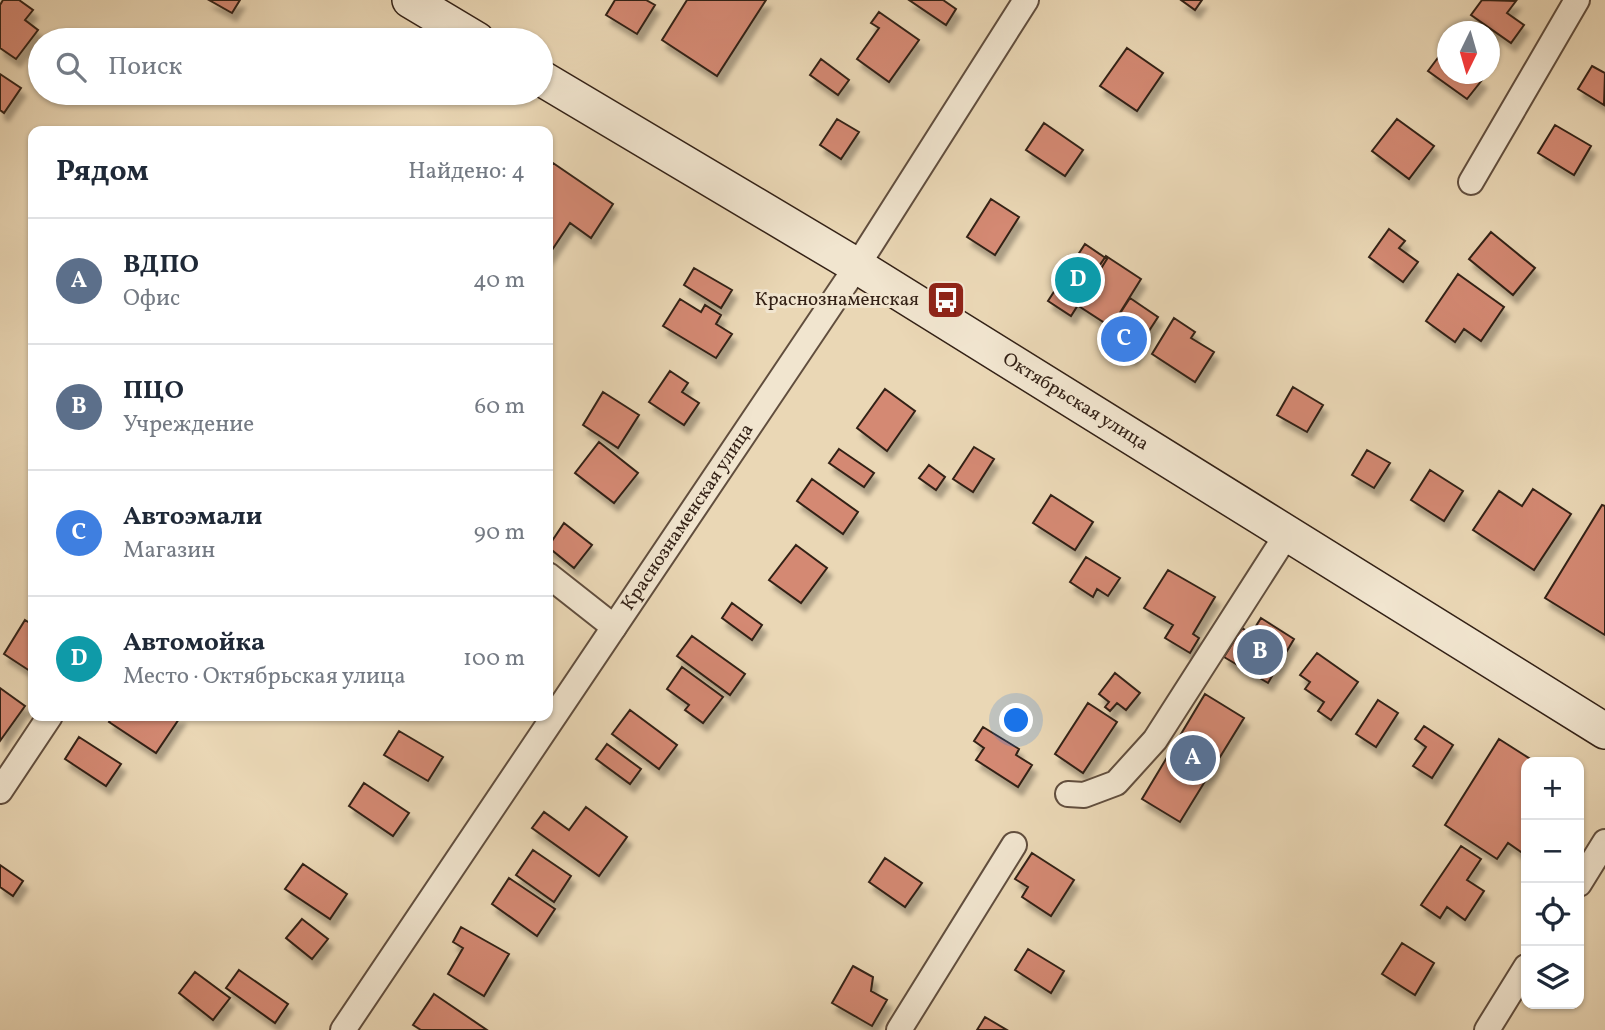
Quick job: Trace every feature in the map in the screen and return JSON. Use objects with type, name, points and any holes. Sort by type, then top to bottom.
[{"type":"main road","points":[[410,0],[458,28]]},
{"type":"main road","name":"Октябрьская улица","points":[[553,85],[857,266],[1605,731]]},
{"type":"street","name":"Краснознаменская улица","points":[[553,717],[857,266],[1026,0]]},
{"type":"street","points":[[1471,182],[1577,0]]},
{"type":"street","points":[[1068,794],[1084,795],[1116,783],[1155,740],[1287,534]]},
{"type":"street","points":[[553,579],[614,626]]},
{"type":"street","points":[[0,791],[47,721]]},
{"type":"street","name":"Краснознаменская улица","points":[[343,1030],[550,721]]},
{"type":"street","points":[[1580,883],[1605,842]]},
{"type":"street","points":[[899,1030],[1014,845]]},
{"type":"street","points":[[1487,1030],[1521,975]]},
{"type":"building","points":[[3,0],[19,0],[33,10],[25,20],[35,28],[28,28],[28,43],[16,59],[0,48],[0,5]]},
{"type":"building","points":[[209,0],[240,0],[232,13]]},
{"type":"building","points":[[615,0],[646,0],[655,5],[637,34],[606,15]]},
{"type":"building","points":[[687,0],[766,0],[717,76],[662,40]]},
{"type":"building","points":[[909,0],[943,0],[956,9],[946,25]]},
{"type":"building","points":[[1181,0],[1202,0],[1195,10]]},
{"type":"building","points":[[1482,0],[1516,1],[1507,13],[1524,25],[1511,43],[1500,35],[1500,21],[1480,21],[1471,15]]},
{"type":"building","points":[[879,12],[919,40],[889,82],[857,59],[879,28],[871,23]]},
{"type":"building","points":[[1127,48],[1163,73],[1137,111],[1100,86]]},
{"type":"building","points":[[821,59],[849,80],[838,95],[810,75]]},
{"type":"building","points":[[1437,59],[1437,77],[1428,71]]},
{"type":"building","points":[[1592,66],[1605,73],[1604,105],[1578,89]]},
{"type":"building","points":[[0,74],[21,88],[4,113],[0,110]]},
{"type":"building","points":[[1446,84],[1479,84],[1467,99]]},
{"type":"building","points":[[837,119],[859,132],[841,159],[820,145]]},
{"type":"building","points":[[1397,119],[1434,146],[1409,179],[1372,151]]},
{"type":"building","points":[[1044,123],[1083,150],[1065,176],[1026,150]]},
{"type":"building","points":[[1555,125],[1591,146],[1574,175],[1538,153]]},
{"type":"building","points":[[553,163],[613,204],[591,238],[570,223],[553,248]]},
{"type":"building","points":[[991,199],[1019,217],[995,255],[967,237]]},
{"type":"building","points":[[1389,229],[1405,241],[1399,248],[1418,262],[1403,282],[1369,257]]},
{"type":"building","points":[[1491,232],[1535,268],[1513,295],[1469,259]]},
{"type":"building","points":[[1085,244],[1107,259],[1071,316],[1048,301]]},
{"type":"building","points":[[1106,256],[1141,279],[1111,327],[1074,303]]},
{"type":"building","points":[[694,268],[732,290],[721,308],[684,285]]},
{"type":"building","points":[[1458,274],[1504,307],[1481,341],[1464,329],[1455,342],[1426,321]]},
{"type":"building","points":[[1130,298],[1158,317],[1132,357],[1104,338]]},
{"type":"building","points":[[680,299],[701,312],[705,305],[721,315],[716,324],[732,334],[716,358],[663,326]]},
{"type":"building","points":[[1174,318],[1195,332],[1191,338],[1214,352],[1195,382],[1152,354]]},
{"type":"building","points":[[670,371],[688,383],[682,392],[699,403],[684,425],[649,402]]},
{"type":"building","points":[[1293,387],[1323,405],[1307,432],[1277,415]]},
{"type":"building","points":[[885,389],[915,411],[887,451],[857,428]]},
{"type":"building","points":[[603,392],[639,415],[618,448],[583,425]]},
{"type":"building","points":[[599,442],[638,473],[614,503],[575,473]]},
{"type":"building","points":[[974,447],[994,459],[973,492],[953,479]]},
{"type":"building","points":[[839,449],[874,473],[864,487],[829,463]]},
{"type":"building","points":[[1367,450],[1390,463],[1374,488],[1352,475]]},
{"type":"building","points":[[929,465],[945,477],[936,490],[919,478]]},
{"type":"building","points":[[1430,470],[1463,491],[1444,521],[1411,500]]},
{"type":"building","points":[[812,479],[858,512],[843,534],[797,501]]},
{"type":"building","points":[[1533,489],[1571,514],[1534,570],[1473,530],[1499,491],[1522,506]]},
{"type":"building","points":[[1051,495],[1093,522],[1075,550],[1033,523]]},
{"type":"building","points":[[1602,505],[1605,506],[1605,635],[1545,598]]},
{"type":"building","points":[[564,523],[592,545],[574,568],[553,551],[553,540]]},
{"type":"building","points":[[796,545],[827,568],[801,603],[769,580]]},
{"type":"building","points":[[1086,557],[1120,578],[1108,596],[1097,589],[1093,597],[1070,582]]},
{"type":"building","points":[[1168,570],[1215,597],[1193,634],[1199,638],[1190,653],[1165,638],[1173,625],[1144,608]]},
{"type":"building","points":[[732,603],[762,625],[752,640],[722,618]]},
{"type":"building","points":[[1261,618],[1294,639],[1268,683],[1224,657],[1242,628],[1251,634]]},
{"type":"building","points":[[25,620],[28,622],[28,670],[4,654]]},
{"type":"building","points":[[692,636],[745,674],[730,695],[677,656]]},
{"type":"building","points":[[1317,653],[1358,682],[1331,720],[1318,711],[1324,702],[1305,689],[1310,682],[1300,675]]},
{"type":"building","points":[[682,667],[723,697],[703,723],[685,710],[689,705],[667,689]]},
{"type":"building","points":[[1115,673],[1140,693],[1126,710],[1117,703],[1110,711],[1105,707],[1109,702],[1099,694]]},
{"type":"building","points":[[0,688],[25,706],[0,741]]},
{"type":"building","points":[[1205,694],[1244,718],[1180,822],[1142,799]]},
{"type":"building","points":[[1378,700],[1398,713],[1376,747],[1356,734]]},
{"type":"building","points":[[1088,703],[1117,722],[1083,773],[1055,754]]},
{"type":"building","points":[[630,710],[677,745],[659,769],[612,734]]},
{"type":"building","points":[[110,721],[178,721],[156,753]]},
{"type":"building","points":[[1424,726],[1453,745],[1432,778],[1413,766],[1426,747],[1415,739]]},
{"type":"building","points":[[983,727],[1019,749],[1016,755],[1032,765],[1018,787],[976,760],[984,748],[974,741]]},
{"type":"building","points":[[399,731],[443,757],[428,781],[384,755]]},
{"type":"building","points":[[79,737],[121,764],[106,786],[65,759]]},
{"type":"building","points":[[1499,739],[1527,757],[1521,757],[1521,852],[1508,843],[1497,859],[1445,825]]},
{"type":"building","points":[[607,744],[641,769],[630,784],[596,759]]},
{"type":"building","points":[[364,783],[409,813],[393,836],[349,806]]},
{"type":"building","points":[[586,807],[627,837],[599,876],[532,828],[544,812],[569,830]]},
{"type":"building","points":[[1461,846],[1481,859],[1467,880],[1484,891],[1465,920],[1447,907],[1440,918],[1421,905]]},
{"type":"building","points":[[533,850],[571,876],[554,902],[516,875]]},
{"type":"building","points":[[1032,853],[1074,880],[1051,916],[1022,897],[1028,887],[1015,879]]},
{"type":"building","points":[[885,858],[922,883],[905,907],[869,882]]},
{"type":"building","points":[[303,864],[347,894],[330,919],[285,889]]},
{"type":"building","points":[[0,865],[23,881],[13,896],[0,887]]},
{"type":"building","points":[[509,878],[555,909],[537,936],[492,904]]},
{"type":"building","points":[[302,919],[328,939],[312,959],[286,938]]},
{"type":"building","points":[[461,927],[509,954],[484,996],[448,974],[463,948],[453,942]]},
{"type":"building","points":[[1402,943],[1434,963],[1415,995],[1382,974]]},
{"type":"building","points":[[1028,949],[1064,971],[1051,993],[1015,970]]},
{"type":"building","points":[[853,966],[873,977],[871,991],[887,1000],[872,1026],[832,1003]]},
{"type":"building","points":[[239,970],[288,1004],[275,1023],[226,988]]},
{"type":"building","points":[[195,972],[230,998],[213,1020],[179,993]]},
{"type":"building","points":[[434,994],[487,1030],[421,1030],[413,1025]]},
{"type":"building","points":[[985,1017],[1007,1030],[977,1030]]},
{"type":"place","name":"Автомойка","points":[[1078,280]]},
{"type":"place","name":"Краснознаменская","points":[[946,300]]},
{"type":"place","name":"Автоэмали","points":[[1124,339]]},
{"type":"place","name":"ПЦО","points":[[1260,652]]},
{"type":"place","name":"ВДПО","points":[[1193,758]]}]
